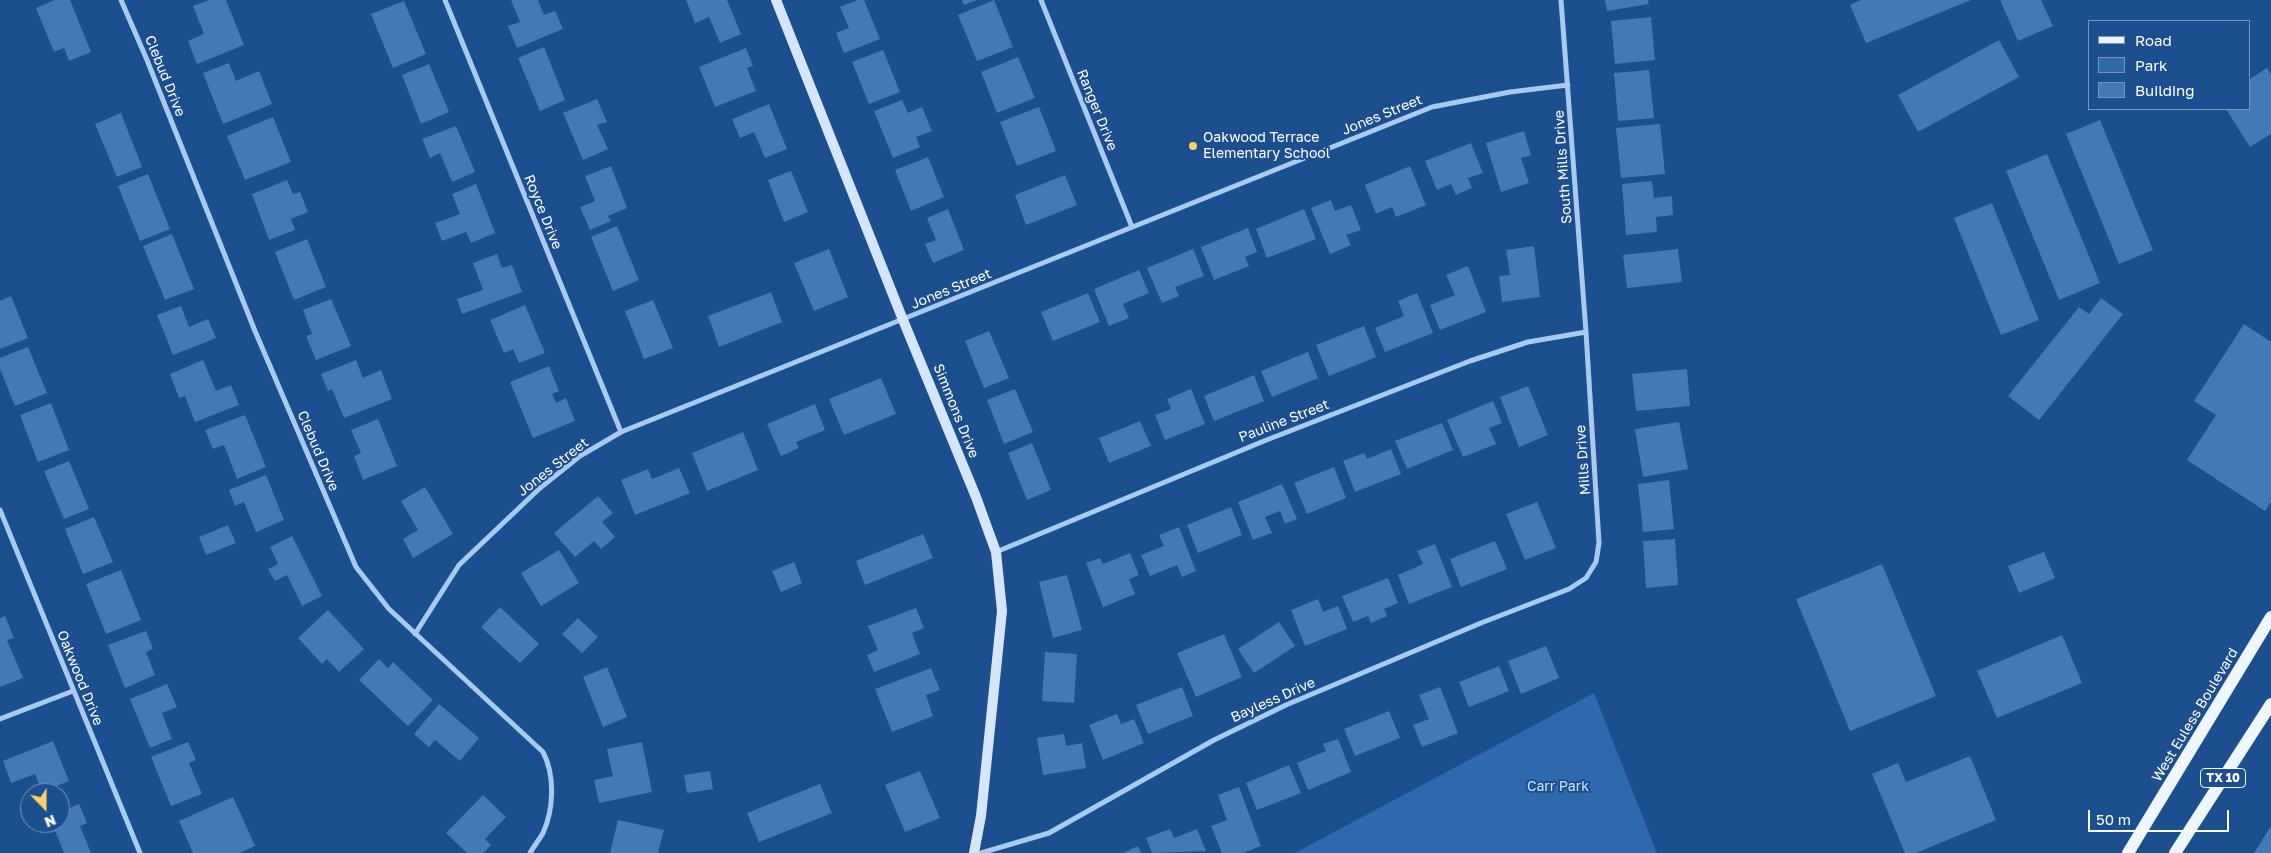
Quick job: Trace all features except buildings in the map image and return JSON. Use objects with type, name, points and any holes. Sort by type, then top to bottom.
[{"type":"main road","name":"West Euless Boulevard","points":[[2128,853],[2271,617]]},
{"type":"main road","name":"TX 10","points":[[2175,853],[2271,704]]},
{"type":"street","name":"Clebud Drive","points":[[121,0],[147,60],[255,331],[356,567],[389,609],[543,752],[550,765],[552,784],[549,813],[543,832],[530,853]]},
{"type":"street","name":"Royce Drive","points":[[444,0],[621,432]]},
{"type":"street","name":"Simmons Drive","points":[[776,0],[903,320],[976,497],[996,552],[1002,611],[981,816],[974,853]]},
{"type":"street","name":"Ranger Drive","points":[[1041,0],[1132,228]]},
{"type":"street","name":"South Mills Drive","points":[[1562,0],[1586,332]]},
{"type":"street","name":"Jones Street","points":[[415,634],[459,565],[540,488],[580,456],[621,432],[1432,107],[1510,92],[1568,85]]},
{"type":"street","name":"Pauline Street","points":[[996,552],[1264,441],[1470,361],[1528,342],[1586,332]]},
{"type":"street","name":"Mills Drive","points":[[1582,582],[1596,562],[1600,543],[1586,332]]},
{"type":"street","name":"Oakwood Drive","points":[[0,510],[140,853]]},
{"type":"street","name":"Bayless Drive","points":[[981,853],[1049,833],[1214,740],[1286,705],[1582,582]]},
{"type":"street","points":[[0,719],[73,691]]},
{"type":"green space","name":"Carr Park","points":[[1594,693],[1657,853],[1295,853]]},
{"type":"place","name":"Oakwood Terrace Elementary School","points":[[1193,146]]}]
